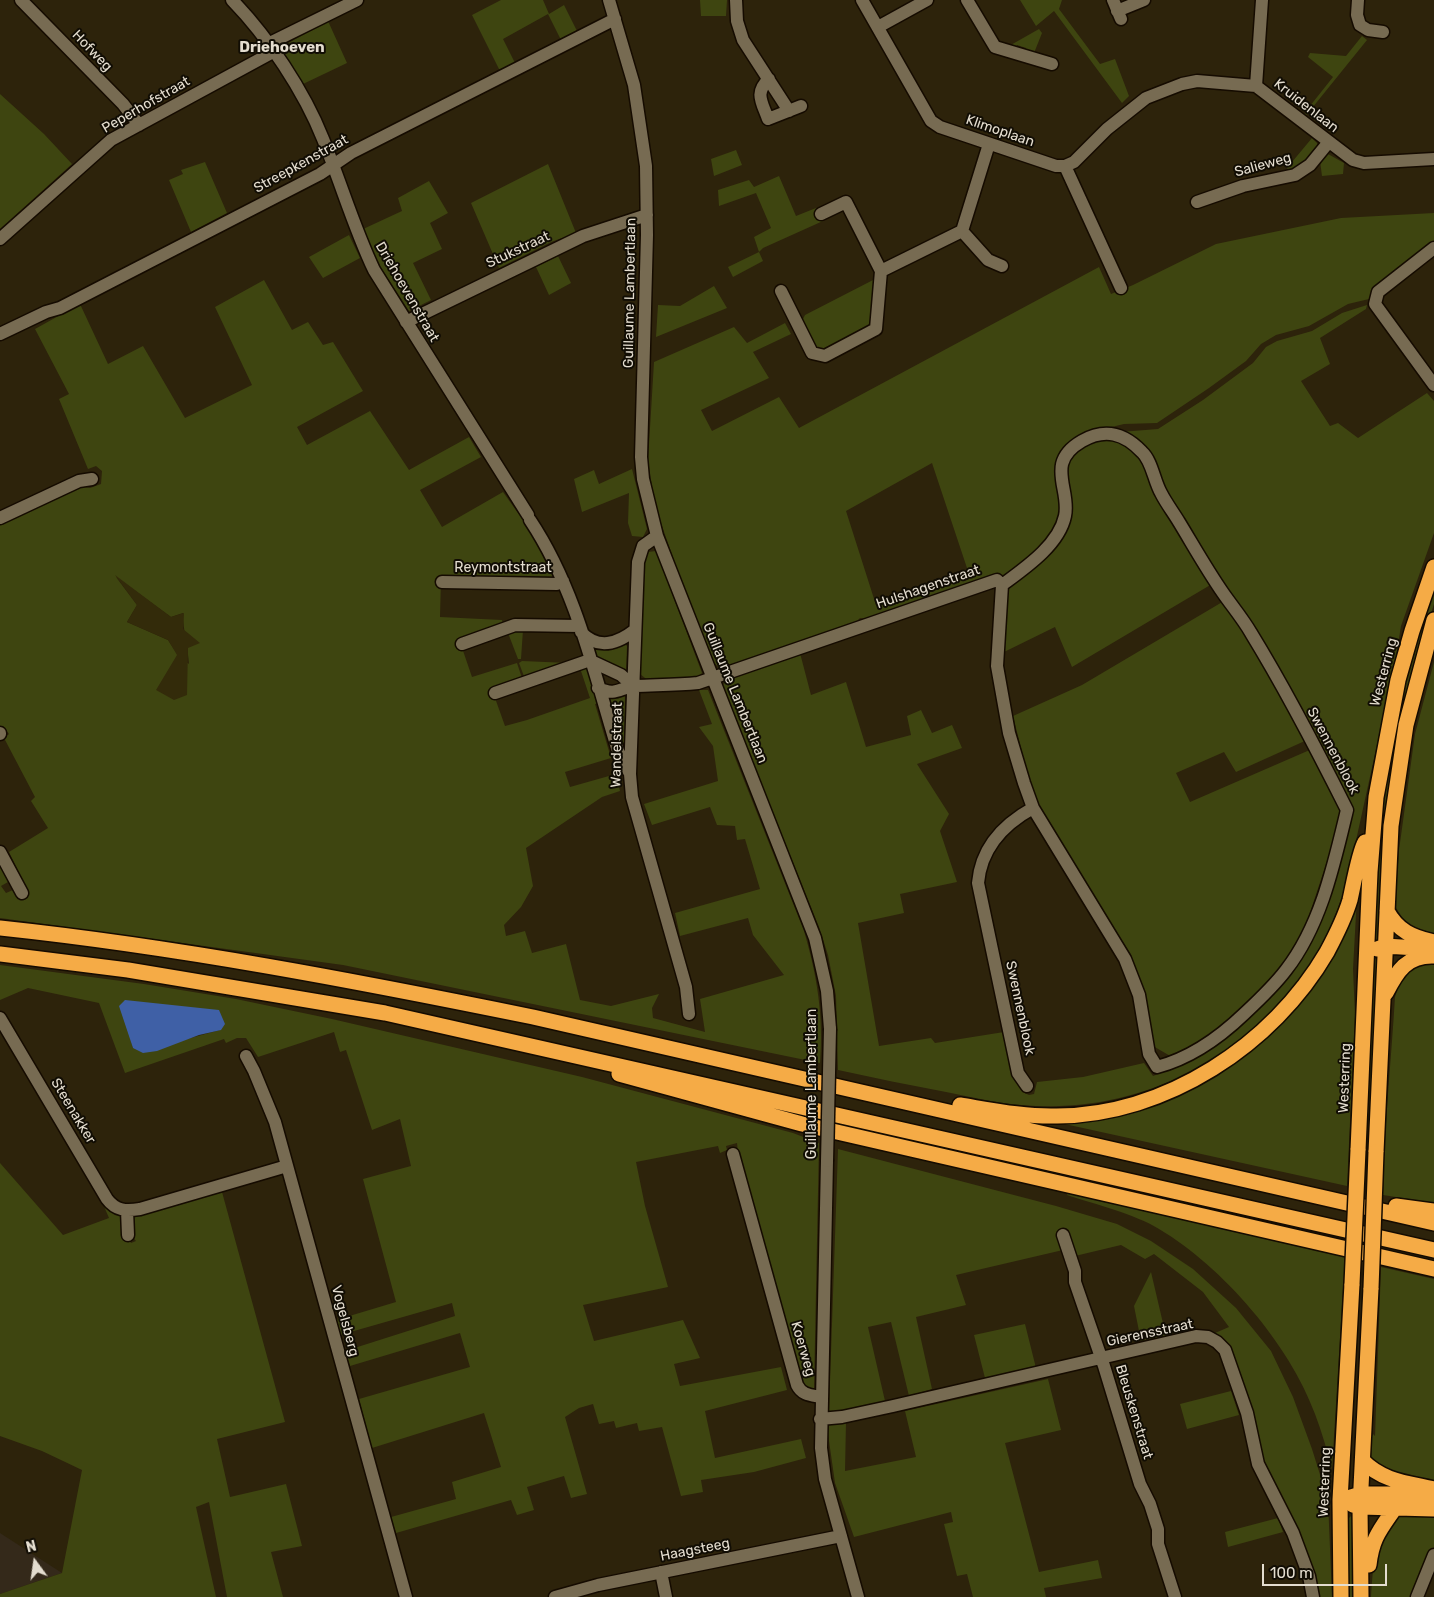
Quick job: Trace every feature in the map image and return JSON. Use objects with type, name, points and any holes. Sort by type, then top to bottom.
[{"type":"highway","name":"Westerring","points":[[1341,1597],[1340,1500],[1352,1284],[1366,958],[1377,788],[1391,710],[1412,631],[1434,567]]},
{"type":"highway","points":[[1361,1596],[1361,1501],[1391,826],[1406,725],[1434,620]]},
{"type":"highway","points":[[925,1107],[958,1105],[999,1112],[1056,1116],[1086,1114],[1151,1097],[1216,1067],[1242,1049],[1270,1025],[1298,995],[1314,972],[1328,951],[1349,903],[1363,845],[1373,834]]},
{"type":"highway","points":[[1387,911],[1398,927],[1405,933],[1434,942]]},
{"type":"highway","points":[[0,928],[130,944],[283,968],[387,987],[542,1019],[1434,1224]]},
{"type":"highway","points":[[1366,958],[1385,946],[1434,949]]},
{"type":"highway","points":[[0,954],[128,970],[394,1014],[1434,1250]]},
{"type":"highway","points":[[1383,999],[1398,971],[1409,960],[1417,957],[1434,956]]},
{"type":"highway","points":[[577,1055],[595,1068],[802,1124],[1434,1270]]},
{"type":"highway","points":[[1356,1206],[1400,1206],[1434,1211]]},
{"type":"highway","points":[[1363,1461],[1372,1470],[1385,1477],[1434,1489]]},
{"type":"highway","points":[[1340,1500],[1361,1501],[1434,1494]]},
{"type":"highway","points":[[1361,1501],[1395,1508],[1434,1509]]},
{"type":"highway","points":[[1361,1596],[1370,1564],[1371,1548],[1380,1528],[1395,1508]]},
{"type":"street","name":"Hofweg","points":[[21,0],[123,104],[139,125]]},
{"type":"street","name":"Driehoevenstraat","points":[[232,0],[270,48],[302,94],[333,164],[359,239],[374,270],[545,542],[563,581],[618,751],[630,774]]},
{"type":"street","name":"Peperhofstraat","points":[[0,239],[111,140],[357,0]]},
{"type":"street","name":"Guillaume Lambertlaan","points":[[609,0],[634,86],[642,130],[647,215],[641,457],[644,488],[657,536],[815,938],[827,991],[830,1029],[821,1397]]},
{"type":"street","points":[[736,0],[739,31],[789,111]]},
{"type":"street","name":"Klimoplaan","points":[[862,0],[931,121],[940,127],[989,144],[1056,166],[1065,166]]},
{"type":"street","points":[[878,27],[927,0]]},
{"type":"street","points":[[967,0],[995,47],[1037,55],[1052,64]]},
{"type":"street","points":[[1117,10],[1144,0]]},
{"type":"street","points":[[1256,86],[1262,0]]},
{"type":"street","points":[[1358,0],[1356,15],[1360,25],[1368,30],[1382,32]]},
{"type":"street","name":"Streepkenstraat","points":[[0,334],[70,302],[320,174],[351,153],[615,19]]},
{"type":"street","points":[[770,79],[761,86],[759,92],[768,119],[801,106]]},
{"type":"street","name":"Kruidenlaan","points":[[1065,166],[1074,162],[1106,129],[1146,98],[1182,84],[1197,81],[1256,86],[1328,143],[1353,160],[1364,163],[1434,159]]},
{"type":"street","name":"Salieweg","points":[[1196,202],[1243,186],[1295,174],[1310,165],[1328,143]]},
{"type":"street","points":[[881,271],[962,231],[989,144]]},
{"type":"street","points":[[1065,166],[1121,288]]},
{"type":"street","points":[[781,291],[812,352],[825,356],[876,329],[881,271],[846,202],[821,214]]},
{"type":"street","name":"Stukstraat","points":[[406,322],[583,236],[647,215]]},
{"type":"street","points":[[962,231],[988,260],[1002,266]]},
{"type":"street","points":[[1434,248],[1378,292],[1374,300],[1434,385]]},
{"type":"street","name":"Swennenblook","points":[[1002,585],[1023,570],[1057,536],[1065,516],[1065,500],[1060,474],[1067,457],[1079,443],[1093,435],[1108,432],[1124,438],[1144,453],[1160,492],[1222,592],[1250,631],[1281,684],[1346,810],[1335,862],[1322,898],[1308,933],[1287,969],[1230,1028],[1178,1062],[1157,1068],[1149,1054],[1139,995],[1125,959],[1033,808],[1009,824],[995,839],[979,868],[978,883],[1018,1073],[1027,1086]]},
{"type":"street","points":[[0,518],[79,481],[92,479]]},
{"type":"street","name":"Wandelstraat","points":[[657,536],[643,546],[640,552],[630,774],[632,797],[686,987],[689,1014]]},
{"type":"street","name":"Hulshagenstraat","points":[[712,679],[981,584],[997,580],[1002,585]]},
{"type":"street","name":"Reymontstraat","points":[[442,582],[557,584],[563,581]]},
{"type":"street","points":[[1002,585],[996,666],[1009,733],[1033,808]]},
{"type":"street","points":[[462,644],[515,625],[580,629],[592,642],[605,644],[620,641],[635,630]]},
{"type":"street","points":[[495,693],[590,661],[621,675],[633,686]]},
{"type":"street","points":[[598,688],[616,693],[633,686],[658,687],[698,683],[712,679]]},
{"type":"street","points":[[0,852],[15,889]]},
{"type":"street","name":"Steenakker","points":[[0,1018],[107,1199],[117,1208],[127,1210]]},
{"type":"street","name":"Vogelsberg","points":[[246,1056],[272,1114],[406,1597]]},
{"type":"street","name":"Koerweg","points":[[733,1154],[797,1385],[800,1391],[806,1394],[821,1397]]},
{"type":"street","points":[[128,1234],[127,1210],[287,1166]]},
{"type":"street","name":"Bleuskenstraat","points":[[1062,1234],[1073,1266],[1075,1282],[1102,1359],[1140,1484],[1158,1530],[1158,1544],[1175,1597]]},
{"type":"street","name":"Gierensstraat","points":[[820,1419],[842,1417],[893,1406],[1196,1336],[1208,1337],[1225,1350],[1242,1397],[1258,1464],[1293,1533],[1309,1576],[1312,1597]]},
{"type":"street","points":[[821,1397],[820,1419],[825,1479],[858,1597]]},
{"type":"street","name":"Haagsteeg","points":[[555,1597],[598,1585],[841,1536]]},
{"type":"street","points":[[1418,1597],[1434,1555]]},
{"type":"street","points":[[661,1572],[666,1597]]},
{"type":"shaded area","points":[[0,1533],[62,1573],[0,1594]]},
{"type":"green space","points":[[501,0],[543,0],[549,14],[564,5],[577,31],[561,40],[548,14],[503,39],[515,63],[500,71],[472,15]]},
{"type":"green space","points":[[700,0],[727,0],[726,16],[701,16]]},
{"type":"green space","points":[[1020,0],[1062,0],[1059,9],[1100,64],[1115,59],[1129,96],[1122,103],[1054,11],[1036,26]]},
{"type":"green space","points":[[328,21],[347,63],[303,84],[282,51],[283,46]]},
{"type":"green space","points":[[1039,29],[1042,33],[1034,53],[1024,53],[1026,48],[1017,45],[1015,51],[1009,46]]},
{"type":"green space","points":[[1362,36],[1367,40],[1304,118],[1306,111],[1333,77],[1308,57],[1310,53],[1346,56]]},
{"type":"green space","points":[[0,94],[44,134],[72,164],[0,229]]},
{"type":"green space","points":[[1312,138],[1318,147],[1309,161],[1290,171],[1287,168]]},
{"type":"green space","points":[[736,150],[742,165],[714,176],[711,159]]},
{"type":"green space","points":[[1328,154],[1344,163],[1343,174],[1322,176],[1320,161]]},
{"type":"green space","points":[[205,162],[227,213],[191,232],[169,180],[183,174],[181,170]]},
{"type":"green space","points":[[548,164],[576,233],[551,242],[499,268],[471,203]]},
{"type":"green space","points":[[779,176],[796,216],[816,208],[823,221],[763,248],[759,252],[754,237],[771,228],[756,193],[719,206],[718,190],[749,180],[754,187]]},
{"type":"green space","points":[[429,181],[448,213],[430,223],[442,249],[413,263],[431,300],[409,311],[380,266],[361,230],[402,211],[398,198]]},
{"type":"green space","points":[[1434,213],[1434,244],[1376,287],[1369,299],[1348,304],[1309,326],[1276,335],[1261,344],[1246,361],[1157,423],[1124,424],[1099,430],[1059,462],[1062,514],[1054,533],[1004,579],[992,575],[868,619],[860,618],[855,623],[721,669],[714,663],[677,569],[655,506],[648,461],[654,362],[734,327],[747,343],[785,323],[791,334],[753,352],[769,378],[701,410],[712,431],[779,397],[799,428],[1099,267],[1111,294],[1216,244],[1341,218]],"holes":[[[932,463],[969,574],[876,605],[846,511]]]},
{"type":"green space","points":[[349,235],[360,258],[323,278],[309,257]]},
{"type":"green space","points":[[759,252],[763,261],[733,277],[728,267]]},
{"type":"green space","points":[[558,256],[571,283],[549,295],[536,267]]},
{"type":"green space","points":[[875,279],[870,323],[837,345],[823,350],[815,347],[810,342],[801,323],[805,315]]},
{"type":"green space","points":[[264,280],[292,330],[308,322],[323,345],[333,342],[363,391],[297,427],[307,445],[370,411],[409,470],[469,437],[481,457],[420,490],[442,527],[503,492],[538,541],[555,576],[554,579],[441,578],[440,617],[502,620],[503,624],[459,639],[472,677],[517,663],[522,678],[495,698],[505,726],[590,698],[580,668],[584,667],[590,671],[600,703],[595,704],[611,758],[565,772],[570,787],[616,774],[620,791],[602,797],[526,848],[533,886],[521,907],[504,925],[506,936],[525,931],[532,953],[566,944],[580,1000],[611,1006],[659,994],[652,1008],[653,1018],[705,1032],[700,999],[784,975],[753,935],[748,918],[680,936],[675,913],[760,889],[745,839],[737,840],[735,826],[717,825],[710,807],[652,825],[644,804],[718,781],[713,746],[699,727],[712,724],[699,690],[708,690],[804,931],[813,964],[818,996],[821,1029],[820,1063],[343,965],[0,918],[0,862],[7,875],[8,882],[1,886],[6,893],[13,890],[23,897],[29,894],[9,852],[48,828],[31,801],[35,797],[4,738],[9,734],[3,726],[0,728],[0,523],[81,486],[90,488],[101,484],[102,471],[96,466],[88,469],[59,399],[69,394],[35,329],[80,304],[108,364],[143,346],[185,418],[252,385],[215,307]],"holes":[[[116,577],[171,617],[183,613],[189,664],[178,655],[168,640],[127,622],[137,605]]]},
{"type":"green space","points":[[714,286],[727,308],[656,337],[658,305],[680,306]]},
{"type":"green space","points":[[1367,305],[1366,309],[1320,338],[1330,364],[1301,381],[1330,426],[1338,423],[1358,438],[1427,393],[1434,401],[1434,533],[1401,626],[1395,663],[1346,886],[1329,931],[1316,956],[1292,990],[1264,1021],[1231,1047],[1196,1069],[1159,1086],[1119,1098],[1078,1105],[1036,1106],[1013,1104],[979,1099],[838,1070],[836,996],[828,955],[819,927],[722,686],[728,678],[800,653],[811,695],[846,682],[866,747],[911,735],[907,716],[921,710],[932,733],[952,725],[962,748],[917,764],[949,814],[940,831],[957,882],[900,894],[904,913],[858,923],[879,1046],[931,1038],[935,1043],[1004,1032],[1022,1092],[1029,1095],[1034,1094],[1037,1082],[1083,1077],[1144,1063],[1153,1076],[1177,1066],[1223,1038],[1266,1000],[1284,979],[1319,920],[1340,858],[1351,811],[1341,809],[1330,852],[1304,931],[1288,958],[1266,986],[1226,1023],[1189,1051],[1172,1057],[1153,1046],[1140,980],[1130,953],[1083,882],[1033,796],[1013,716],[1082,685],[1224,601],[1212,584],[1072,667],[1055,627],[1002,653],[1009,583],[1060,538],[1070,512],[1064,469],[1080,447],[1095,438],[1120,432],[1158,429],[1203,400],[1253,363],[1266,347],[1277,341],[1312,331],[1342,313]],"holes":[[[1307,740],[1312,749],[1190,802],[1176,773],[1224,752],[1236,772]]]},
{"type":"green space","points":[[632,469],[647,529],[643,537],[632,536],[628,523],[629,493],[582,512],[574,479],[594,470],[599,484]]},
{"type":"green space","points":[[656,551],[702,673],[697,678],[650,682],[640,674],[643,558],[648,552]]},
{"type":"green space","points":[[1434,582],[1434,604],[1417,658],[1380,941],[1372,940],[1378,822],[1402,690]]},
{"type":"green space","points":[[523,630],[521,659],[518,659],[508,633]]},
{"type":"green space","points":[[624,643],[627,646],[626,671],[596,658],[593,650],[595,647]]},
{"type":"green space","points":[[522,661],[569,663],[525,679],[519,663]]},
{"type":"green space","points":[[1434,662],[1434,936],[1410,931],[1395,906],[1399,850],[1415,734]]},
{"type":"green space","points":[[625,693],[624,757],[604,694]]},
{"type":"green space","points":[[1357,896],[1353,969],[1355,1016],[1347,1186],[1051,1121],[1152,1103],[1171,1097],[1212,1077],[1253,1050],[1287,1019],[1300,1003],[1323,964]]},
{"type":"green space","points":[[1379,955],[1371,1146],[1364,1146],[1372,963]]},
{"type":"green space","points":[[1434,960],[1434,1203],[1383,1195],[1395,997],[1408,971],[1425,962]]},
{"type":"green space","points":[[0,965],[144,984],[236,999],[332,1019],[582,1077],[793,1133],[819,1143],[814,1389],[804,1389],[739,1162],[737,1143],[726,1146],[727,1150],[720,1153],[718,1146],[636,1162],[645,1206],[668,1287],[583,1305],[594,1341],[683,1320],[700,1358],[674,1364],[680,1386],[781,1367],[787,1390],[705,1411],[715,1458],[801,1439],[806,1458],[754,1472],[701,1480],[703,1492],[681,1496],[662,1427],[639,1431],[637,1423],[616,1428],[614,1421],[599,1424],[593,1404],[579,1408],[565,1417],[587,1494],[571,1498],[564,1476],[527,1487],[534,1510],[517,1515],[511,1500],[396,1533],[391,1517],[456,1499],[452,1482],[501,1467],[484,1413],[372,1448],[359,1399],[470,1367],[460,1333],[350,1366],[345,1351],[455,1316],[452,1303],[340,1335],[336,1320],[396,1302],[363,1179],[411,1166],[400,1119],[372,1130],[346,1050],[340,1052],[334,1032],[258,1057],[246,1038],[237,1038],[226,1043],[224,1039],[125,1073],[99,1003],[28,988],[0,1000]],"holes":[[[220,1030],[187,1039],[133,1048],[129,1033]]]},
{"type":"green space","points":[[838,1149],[1056,1206],[1117,1224],[1151,1241],[1193,1269],[1236,1308],[1271,1351],[1293,1397],[1328,1500],[1332,1597],[1317,1597],[1263,1463],[1229,1353],[1215,1333],[1229,1327],[1203,1292],[1154,1254],[1145,1259],[1121,1245],[1075,1256],[1063,1250],[956,1275],[966,1305],[916,1317],[932,1389],[909,1396],[891,1322],[868,1327],[885,1401],[842,1413],[829,1411]]},
{"type":"green space","points":[[0,1163],[63,1235],[109,1218],[103,1204],[121,1213],[124,1232],[131,1243],[136,1241],[132,1236],[132,1218],[151,1210],[222,1192],[285,1422],[217,1439],[230,1497],[286,1484],[302,1546],[271,1552],[283,1597],[227,1597],[209,1502],[196,1507],[216,1597],[0,1597],[0,1594],[62,1573],[82,1470],[42,1451],[0,1436]]},
{"type":"green space","points":[[1068,1193],[1345,1256],[1332,1469],[1315,1414],[1304,1388],[1289,1361],[1272,1335],[1230,1286],[1207,1264],[1159,1229],[1126,1214],[1067,1195]]},
{"type":"green space","points":[[1381,1267],[1434,1279],[1434,1481],[1418,1480],[1374,1465],[1370,1453],[1369,1445],[1373,1434],[1375,1436]]},
{"type":"green space","points":[[1151,1272],[1166,1336],[1141,1341],[1134,1306]]},
{"type":"green space","points":[[1025,1324],[1036,1368],[985,1378],[974,1335]]},
{"type":"green space","points":[[1048,1379],[1061,1430],[1005,1443],[1039,1572],[1098,1560],[1102,1578],[1044,1588],[1046,1597],[973,1597],[967,1574],[957,1576],[944,1524],[953,1522],[951,1512],[854,1537],[835,1483],[827,1427],[829,1425],[846,1422],[845,1471],[916,1457],[905,1411]]},
{"type":"green space","points":[[1231,1391],[1239,1415],[1187,1429],[1180,1404]]},
{"type":"green space","points":[[1353,1514],[1357,1597],[1346,1597],[1345,1522]]},
{"type":"green space","points":[[1403,1516],[1434,1516],[1434,1548],[1414,1597],[1371,1597],[1376,1552],[1379,1541],[1390,1523]]},
{"type":"green space","points":[[1278,1518],[1283,1532],[1228,1547],[1225,1532]]},
{"type":"sand","points":[[115,575],[171,617],[184,613],[183,629],[200,643],[188,648],[187,695],[174,700],[156,690],[177,655],[168,640],[127,622],[137,605]]},
{"type":"water","points":[[125,1000],[219,1010],[225,1024],[221,1030],[199,1035],[157,1051],[143,1053],[133,1048],[119,1006]]},
{"type":"district","name":"Driehoeven","points":[[282,48]]}]
